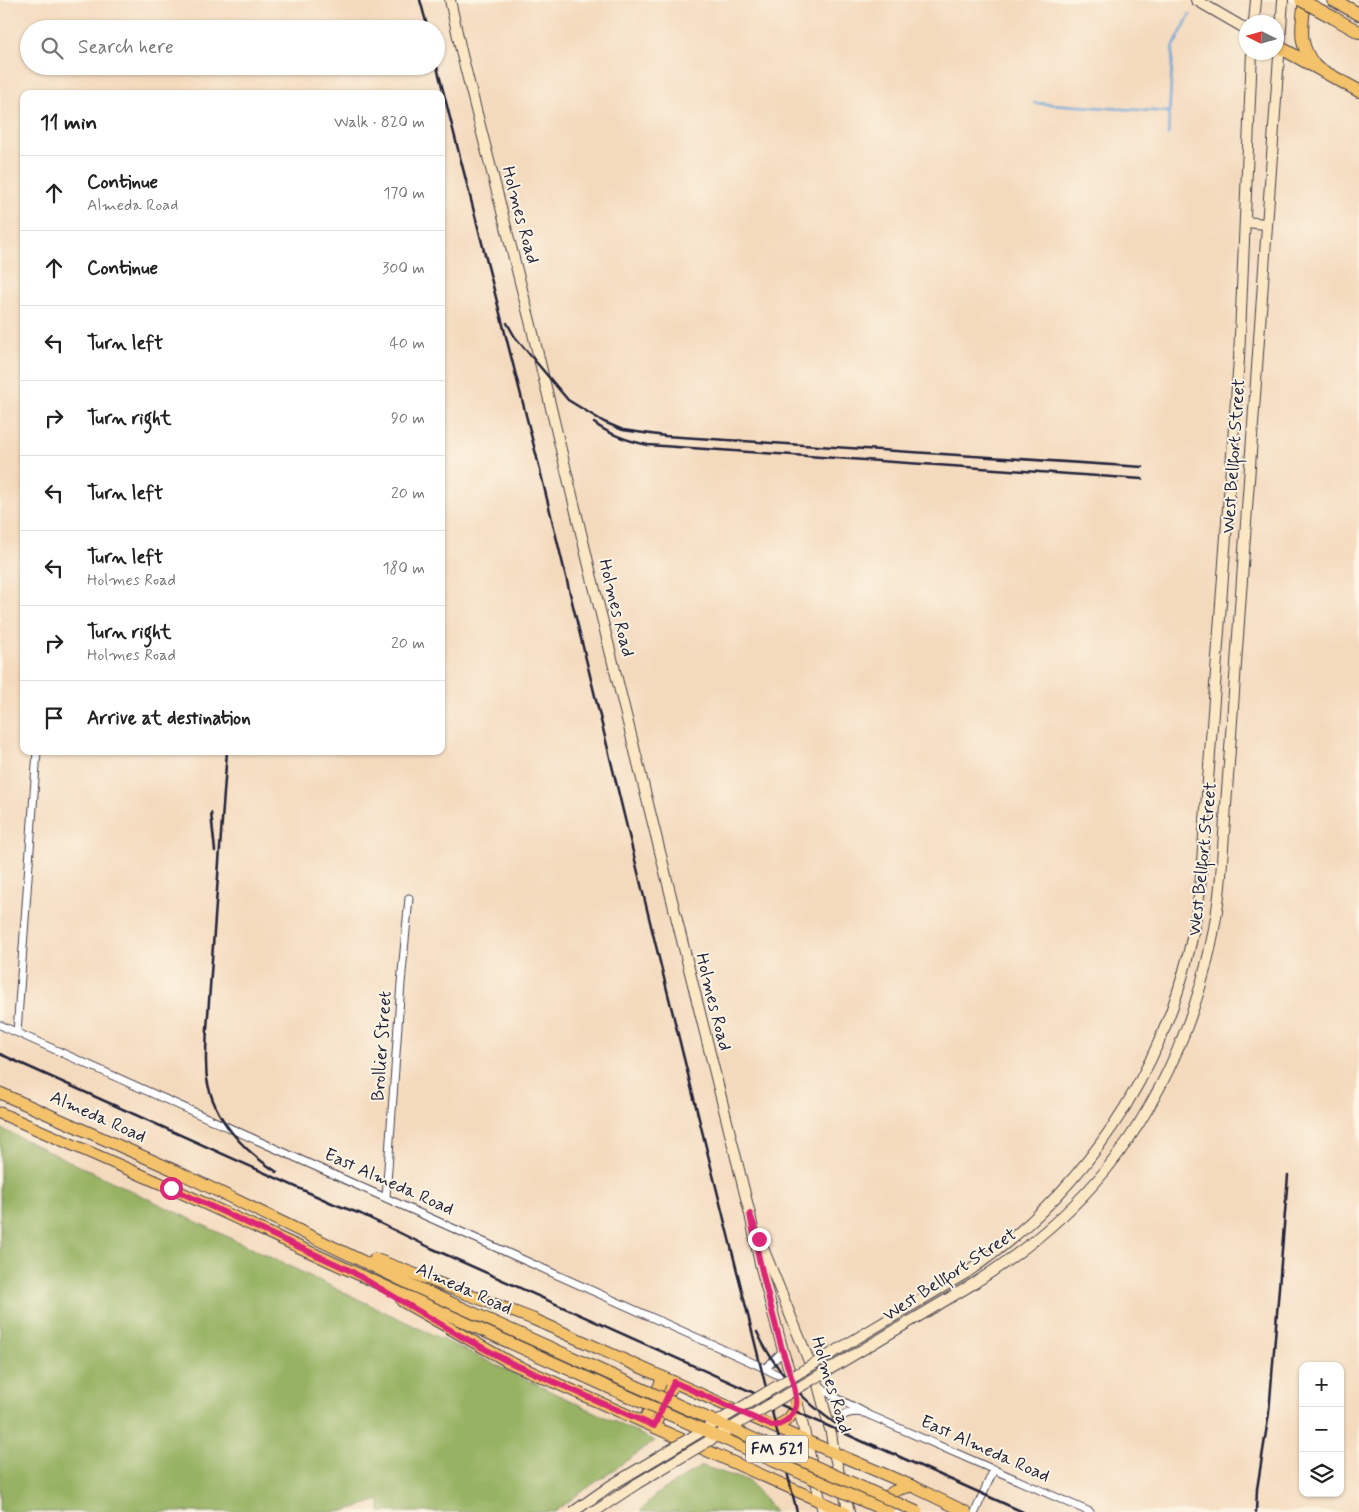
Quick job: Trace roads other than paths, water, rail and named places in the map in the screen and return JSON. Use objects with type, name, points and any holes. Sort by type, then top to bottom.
[{"type":"highway","points":[[1301,0],[1359,32]]},
{"type":"highway","points":[[1305,0],[1302,33],[1304,48],[1307,56],[1319,70]]},
{"type":"highway","points":[[1334,0],[1359,14]]},
{"type":"highway","points":[[1284,50],[1359,92]]},
{"type":"main road","points":[[1196,0],[1239,25]]},
{"type":"main road","points":[[1255,15],[1256,0]]},
{"type":"main road","name":"West Bellfort Street","points":[[1281,15],[1283,0]]},
{"type":"main road","name":"Holmes Road","points":[[451,3],[462,55],[531,325],[750,1214],[760,1264],[782,1351],[792,1382],[821,1507]]},
{"type":"main road","name":"West Bellfort Street","points":[[573,1512],[610,1486],[966,1273],[999,1249],[1054,1199],[1080,1170],[1120,1116],[1145,1073],[1162,1037],[1183,976],[1197,909],[1239,359],[1252,60]]},
{"type":"main road","name":"West Bellfort Street","points":[[594,1512],[638,1483],[973,1284],[1014,1256],[1053,1224],[1104,1172],[1148,1108],[1166,1075],[1179,1045],[1202,980],[1219,898],[1277,60]]},
{"type":"main road","points":[[1246,222],[1266,224]]},
{"type":"main road","points":[[1220,611],[1239,614]]},
{"type":"main road","points":[[1162,1037],[1179,1045]]},
{"type":"main road","name":"Almeda Road","points":[[0,1093],[176,1171],[425,1291],[917,1512]]},
{"type":"main road","name":"Almeda Road","points":[[0,1113],[154,1180],[349,1270],[888,1512]]},
{"type":"main road","name":"Holmes Road","points":[[750,1214],[817,1381],[849,1512]]},
{"type":"main road","points":[[327,1244],[504,1307],[912,1486],[966,1512]]},
{"type":"main road","points":[[349,1270],[491,1353],[649,1424],[821,1507],[844,1512]]},
{"type":"main road","points":[[649,1424],[668,1380]]},
{"type":"main road","points":[[772,1426],[782,1424],[788,1419],[794,1411],[796,1402]]},
{"type":"main road","points":[[880,1512],[882,1502],[891,1492],[897,1488],[912,1486]]},
{"type":"street","points":[[17,1032],[37,755]]},
{"type":"street","name":"Brollier Street","points":[[386,1197],[409,898]]},
{"type":"street","name":"East Almeda Road","points":[[0,1025],[766,1368],[792,1382]]},
{"type":"street","points":[[766,1368],[782,1351]]},
{"type":"street","name":"East Almeda Road","points":[[817,1381],[827,1392],[854,1405],[867,1414],[1090,1512]]},
{"type":"street","name":"East Almeda Road","points":[[831,1433],[838,1418],[844,1414],[854,1412],[867,1414]]},
{"type":"street","points":[[975,1512],[994,1469]]},
{"type":"waterway","points":[[1168,135],[1173,48],[1190,14]]},
{"type":"waterway","points":[[1034,103],[1169,112]]},
{"type":"railway","points":[[420,0],[426,20]]},
{"type":"railway","points":[[439,75],[443,90]]},
{"type":"railway","points":[[445,98],[537,458],[797,1512]]},
{"type":"railway","points":[[507,323],[515,337],[568,400],[604,422],[623,430],[665,436],[1143,467]]},
{"type":"railway","points":[[594,423],[620,437],[648,445],[1142,479]]},
{"type":"railway","points":[[227,755],[207,1035],[207,1079],[216,1108],[232,1133],[253,1154],[277,1172]]},
{"type":"railway","points":[[211,813],[215,851]]},
{"type":"railway","points":[[0,1054],[334,1204],[361,1214],[431,1248],[877,1448]]},
{"type":"railway","points":[[1256,1512],[1257,1489],[1269,1413],[1288,1175]]},
{"type":"railway","points":[[757,1332],[772,1359],[790,1383],[812,1405],[836,1424]]},
{"type":"railway","points":[[871,1444],[1023,1512]]}]
